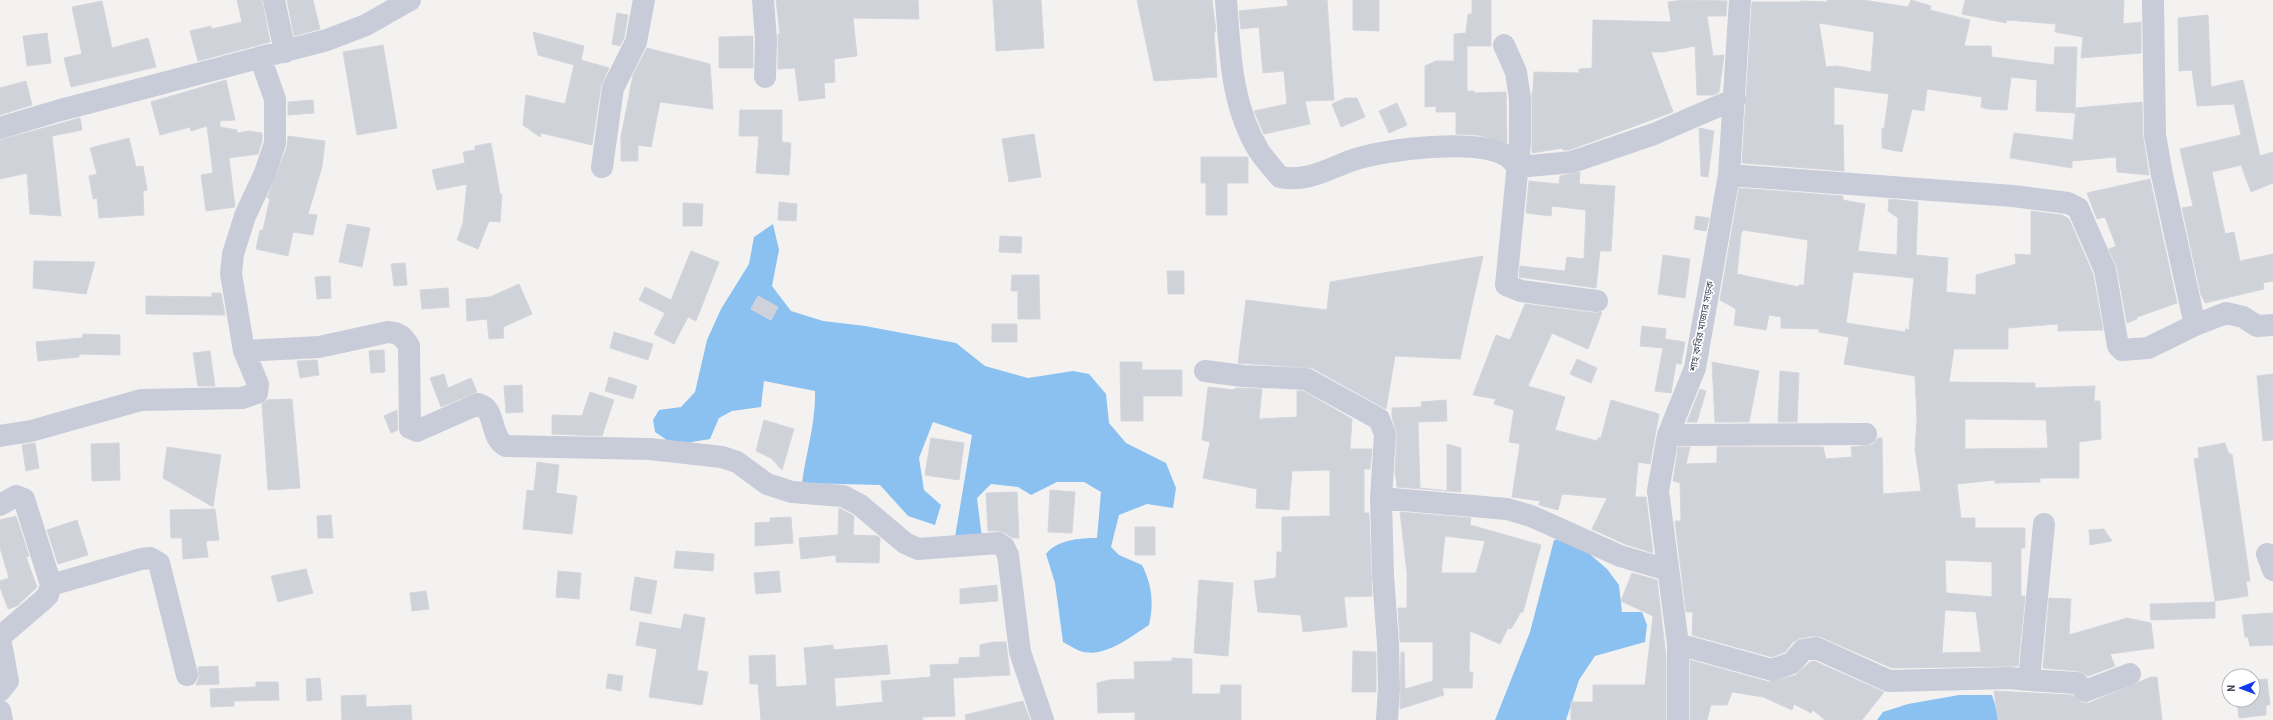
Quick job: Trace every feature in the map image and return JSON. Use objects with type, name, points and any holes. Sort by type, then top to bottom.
[{"type":"street","points":[[274,0],[285,52]]},
{"type":"street","points":[[0,128],[57,111],[327,40],[366,25],[410,0]]},
{"type":"street","points":[[602,167],[613,88],[636,42],[644,0]]},
{"type":"street","points":[[763,0],[766,39],[765,77]]},
{"type":"street","points":[[1226,0],[1235,90],[1246,125],[1259,151],[1280,177],[1289,179],[1307,177],[1356,159],[1405,150],[1460,147],[1482,149],[1507,156],[1518,167]]},
{"type":"street","name":"শাহ কবির মাজার সড়ক","points":[[1678,720],[1678,644],[1658,491],[1668,434],[1695,368],[1729,175],[1740,0]]},
{"type":"street","points":[[2153,0],[2155,135],[2162,175],[2195,325]]},
{"type":"street","points":[[1504,45],[1516,72],[1520,99],[1518,167],[1506,285],[1521,291],[1597,301]]},
{"type":"street","points":[[0,436],[31,431],[141,400],[242,398],[257,393],[258,384],[244,351],[231,274],[233,254],[245,216],[265,174],[274,143],[275,98],[260,57]]},
{"type":"street","points":[[1518,167],[1572,162],[1654,134],[1734,99]]},
{"type":"street","points":[[1729,175],[2013,196],[2068,203],[2078,208],[2105,270],[2118,346],[2122,350],[2148,348],[2195,325],[2226,313],[2243,317],[2257,326],[2273,325]]},
{"type":"street","points":[[244,351],[319,347],[388,332],[397,333],[404,338],[409,346],[410,428],[412,431],[417,431],[478,404],[483,405],[488,410],[496,437],[499,443],[506,446],[650,449],[722,457],[737,462],[767,484],[792,492],[843,496],[860,505],[904,543],[918,549],[998,542],[1004,547],[1008,555],[1020,652],[1043,720]]},
{"type":"street","points":[[1205,371],[1243,376],[1306,379],[1379,419],[1385,434],[1381,498],[1388,644],[1389,688],[1387,720]]},
{"type":"street","points":[[1668,434],[1866,434]]},
{"type":"street","points":[[0,505],[16,496],[24,499],[51,585],[48,595],[0,637],[8,681],[0,691]]},
{"type":"street","points":[[1381,498],[1507,509],[1531,516],[1620,556],[1668,570]]},
{"type":"street","points":[[2029,680],[2044,524]]},
{"type":"street","points":[[51,585],[142,559],[150,558],[159,563],[187,675]]},
{"type":"street","points":[[1678,644],[1772,670],[1792,662],[1804,650],[1816,648],[1888,681],[2010,678],[2077,683],[2085,692],[2130,674]]},
{"type":"street","points":[[0,711],[2,720]]},
{"type":"water","points":[[773,224],[779,250],[772,286],[791,311],[823,321],[865,326],[956,343],[985,366],[1028,378],[1073,371],[1089,374],[1106,394],[1109,423],[1126,443],[1166,463],[1176,488],[1173,508],[1147,504],[1119,515],[1111,547],[1119,555],[1142,565],[1150,587],[1152,602],[1149,625],[1116,646],[1098,652],[1089,653],[1080,651],[1063,642],[1055,583],[1046,554],[1051,549],[1062,543],[1076,539],[1097,538],[1101,492],[1084,482],[1057,482],[1031,495],[1018,487],[991,484],[977,498],[982,538],[955,537],[972,435],[933,422],[919,458],[924,490],[941,505],[935,525],[908,516],[880,485],[802,483],[814,414],[815,391],[764,381],[761,407],[732,411],[719,418],[710,439],[674,445],[655,432],[653,420],[659,410],[681,407],[695,392],[707,340],[721,309],[749,264],[754,237]]},
{"type":"water","points":[[1571,538],[1607,569],[1619,585],[1622,612],[1642,612],[1647,625],[1645,642],[1595,656],[1579,680],[1566,720],[1495,720],[1530,632],[1554,540]]},
{"type":"water","points":[[1959,695],[1992,695],[2000,720],[1877,720],[1883,712],[1908,704]]},
{"type":"building","points":[[237,0],[262,0],[270,42],[198,61],[190,31],[211,26],[211,29],[242,22]]},
{"type":"building","points":[[287,0],[313,0],[320,29],[294,36]]},
{"type":"building","points":[[776,0],[918,0],[919,19],[853,18],[857,56],[834,59],[835,82],[824,83],[825,98],[799,101],[795,68],[778,69],[778,34],[780,34]]},
{"type":"building","points":[[993,0],[1041,0],[1044,48],[996,51]]},
{"type":"building","points":[[1137,0],[1212,0],[1216,31],[1214,32],[1217,77],[1154,81]]},
{"type":"building","points":[[1287,0],[1327,0],[1334,100],[1305,101],[1310,124],[1264,134],[1254,111],[1287,104],[1284,71],[1263,73],[1259,27],[1241,29],[1239,11],[1288,6]]},
{"type":"building","points":[[1353,0],[1379,0],[1379,31],[1353,30]]},
{"type":"building","points":[[1472,0],[1491,0],[1491,46],[1467,46],[1467,91],[1474,91],[1474,93],[1506,92],[1507,143],[1478,135],[1456,134],[1456,112],[1436,112],[1436,106],[1425,107],[1425,66],[1436,61],[1454,61],[1454,34],[1466,33],[1468,14],[1472,14]]},
{"type":"building","points":[[1684,0],[1727,1],[1726,16],[1707,16],[1713,56],[1724,55],[1719,92],[1714,95],[1697,95],[1695,46],[1663,52],[1651,52],[1673,112],[1569,150],[1563,150],[1563,148],[1532,153],[1532,92],[1534,72],[1579,73],[1579,69],[1592,68],[1593,20],[1671,22],[1668,2]]},
{"type":"building","points":[[1827,0],[1863,0],[1908,7],[1911,0],[1931,6],[1930,10],[1970,20],[1964,46],[1991,46],[1992,57],[2054,65],[2055,47],[2077,47],[2075,113],[2036,111],[2037,80],[2011,77],[2007,110],[1981,107],[1982,97],[1927,89],[1924,111],[1912,109],[1902,152],[1882,148],[1882,128],[1884,129],[1889,94],[1834,87],[1834,125],[1843,125],[1844,171],[1742,163],[1752,2],[1827,2]],"holes":[[[1819,23],[1874,32],[1871,72],[1837,66],[1826,67]]]},
{"type":"building","points":[[1965,0],[2124,0],[2123,24],[2141,22],[2141,53],[2081,58],[2083,37],[2055,32],[2056,24],[2007,20],[2006,23],[1962,14]]},
{"type":"building","points":[[102,1],[112,48],[148,38],[156,67],[71,87],[64,58],[82,54],[72,7]]},
{"type":"building","points":[[617,13],[628,15],[624,38],[620,46],[612,44]]},
{"type":"building","points":[[2208,15],[2211,87],[2243,80],[2260,156],[2273,152],[2273,183],[2251,192],[2241,165],[2212,172],[2225,234],[2234,232],[2240,261],[2273,254],[2273,281],[2263,283],[2264,289],[2205,303],[2201,295],[2182,208],[2193,206],[2180,149],[2241,135],[2234,104],[2197,106],[2192,70],[2179,71],[2178,18]]},
{"type":"building","points":[[533,32],[584,46],[581,60],[609,68],[601,86],[592,145],[541,133],[540,137],[523,125],[526,95],[565,104],[574,65],[538,55]]},
{"type":"building","points":[[47,33],[51,63],[27,66],[23,36]]},
{"type":"building","points":[[753,36],[753,68],[719,68],[719,37]]},
{"type":"building","points":[[383,45],[397,128],[357,135],[343,52]]},
{"type":"building","points":[[647,48],[710,64],[713,109],[660,102],[651,147],[638,145],[638,161],[621,161],[621,137],[633,75]]},
{"type":"building","points":[[226,80],[235,120],[220,121],[220,127],[237,130],[237,133],[249,131],[262,133],[262,141],[258,154],[229,158],[235,207],[206,211],[201,175],[213,173],[207,126],[191,131],[190,127],[160,135],[151,102]]},
{"type":"building","points":[[26,81],[32,105],[0,115],[0,88]]},
{"type":"building","points":[[1346,98],[1357,98],[1365,117],[1341,127],[1332,104]]},
{"type":"building","points":[[313,100],[314,113],[288,115],[288,102]]},
{"type":"building","points":[[2142,102],[2143,137],[2149,175],[2117,172],[2116,157],[2072,161],[2072,168],[2010,158],[2014,133],[2073,140],[2076,108]]},
{"type":"building","points":[[1397,103],[1407,125],[1389,133],[1379,111]]},
{"type":"building","points":[[740,110],[782,110],[782,142],[791,143],[789,175],[756,173],[759,136],[739,136]]},
{"type":"building","points":[[80,118],[82,130],[52,136],[61,216],[30,214],[27,173],[0,179],[0,140]]},
{"type":"building","points":[[1699,128],[1714,131],[1708,177],[1701,176]]},
{"type":"building","points":[[1034,134],[1041,177],[1009,182],[1002,139]]},
{"type":"building","points":[[288,136],[325,141],[322,167],[308,214],[317,215],[313,235],[293,232],[288,256],[256,249],[260,230],[263,230],[270,198],[267,198],[287,147]]},
{"type":"building","points":[[129,138],[136,167],[143,166],[147,190],[143,191],[144,215],[99,218],[97,198],[93,199],[89,176],[97,174],[90,148]]},
{"type":"building","points":[[491,143],[500,194],[502,194],[500,222],[489,221],[478,249],[457,240],[463,223],[467,184],[437,190],[432,170],[465,163],[463,152],[475,150],[475,146]]},
{"type":"building","points":[[1201,157],[1248,157],[1248,183],[1227,183],[1227,215],[1206,215],[1206,183],[1201,183]]},
{"type":"building","points":[[1580,172],[1579,184],[1615,186],[1611,251],[1600,251],[1596,288],[1519,277],[1520,266],[1565,271],[1567,257],[1584,259],[1586,210],[1552,206],[1551,216],[1526,213],[1529,181],[1559,184],[1560,176]]},
{"type":"building","points":[[2150,179],[2177,303],[2137,317],[2137,319],[2127,323],[2117,268],[2109,249],[2116,246],[2105,217],[2097,219],[2087,193]]},
{"type":"building","points":[[1739,188],[1843,196],[1843,200],[1865,204],[1858,251],[1897,255],[1898,218],[1888,211],[1889,199],[1918,202],[1916,255],[1948,258],[1946,292],[1976,295],[1976,275],[2016,264],[2015,254],[2031,255],[2031,211],[2062,215],[2069,219],[2093,274],[2103,330],[2058,331],[2058,324],[2008,328],[2008,349],[1954,349],[1949,382],[2035,383],[2035,388],[2095,386],[2094,401],[2100,401],[2101,439],[2079,442],[2079,478],[2040,478],[2040,482],[1995,483],[1995,480],[1957,484],[1961,518],[1975,518],[1975,528],[2025,528],[2025,548],[2021,548],[2021,596],[2025,596],[2018,666],[1892,668],[1821,637],[1815,636],[1801,638],[1793,642],[1785,652],[1772,657],[1692,635],[1693,612],[1686,612],[1675,521],[1681,521],[1680,483],[1673,481],[1678,447],[1690,447],[1686,464],[1717,463],[1717,447],[1823,447],[1826,459],[1852,457],[1851,447],[1872,445],[1878,438],[1882,438],[1883,494],[1921,491],[1915,449],[1917,420],[1915,376],[1844,364],[1849,337],[1819,332],[1819,329],[1781,328],[1781,317],[1769,315],[1766,330],[1734,325],[1736,309],[1720,300]],"holes":[[[1743,230],[1808,240],[1804,285],[1799,285],[1799,287],[1737,274],[1741,234]],[[1853,272],[1914,278],[1909,330],[1906,329],[1905,332],[1846,323]],[[1965,419],[2046,420],[2048,448],[1965,449]],[[1945,560],[1992,562],[1992,597],[1946,593]],[[1945,610],[1976,612],[1981,652],[1942,653]]]},
{"type":"building","points":[[779,202],[797,204],[796,221],[778,220]]},
{"type":"building","points":[[683,203],[703,204],[702,226],[683,226]]},
{"type":"building","points":[[1696,216],[1709,218],[1706,231],[1694,229]]},
{"type":"building","points":[[347,224],[370,228],[362,267],[339,262]]},
{"type":"building","points":[[1000,236],[1022,237],[1021,253],[999,252]]},
{"type":"building","points":[[691,251],[719,262],[696,321],[688,317],[674,344],[654,334],[665,313],[639,300],[645,287],[671,300]]},
{"type":"building","points":[[1663,255],[1690,259],[1685,298],[1658,294]]},
{"type":"building","points":[[1483,256],[1460,359],[1395,356],[1386,409],[1312,368],[1238,363],[1246,300],[1327,310],[1330,282]]},
{"type":"building","points":[[34,261],[95,262],[86,294],[33,288]]},
{"type":"building","points":[[405,263],[407,285],[394,286],[391,264]]},
{"type":"building","points":[[1167,271],[1184,271],[1184,294],[1168,294]]},
{"type":"building","points":[[1012,275],[1039,275],[1040,319],[1018,319],[1018,291],[1011,291]]},
{"type":"building","points":[[330,276],[331,298],[317,299],[315,277]]},
{"type":"building","points":[[519,284],[532,314],[503,327],[504,338],[489,339],[487,319],[467,321],[466,299],[490,297]]},
{"type":"building","points":[[448,288],[449,307],[422,309],[420,290]]},
{"type":"building","points":[[212,293],[221,293],[225,315],[146,314],[146,296],[212,297]]},
{"type":"building","points":[[758,296],[778,307],[771,320],[751,309]]},
{"type":"building","points":[[1525,304],[1595,313],[1602,312],[1588,349],[1552,333],[1528,386],[1565,397],[1555,430],[1597,441],[1598,438],[1601,438],[1611,400],[1659,414],[1650,464],[1638,462],[1635,497],[1646,497],[1653,553],[1625,544],[1592,529],[1607,498],[1562,494],[1558,510],[1539,505],[1540,501],[1512,497],[1520,444],[1509,442],[1514,410],[1494,404],[1496,399],[1473,395],[1496,335],[1510,340]]},
{"type":"building","points":[[992,324],[1017,324],[1017,342],[992,342]]},
{"type":"building","points":[[1642,326],[1666,329],[1665,339],[1685,342],[1681,364],[1676,363],[1671,393],[1655,391],[1663,348],[1640,346]]},
{"type":"building","points":[[614,332],[653,344],[648,360],[610,348]]},
{"type":"building","points":[[83,334],[120,335],[120,355],[79,354],[79,357],[38,361],[36,342],[82,338]]},
{"type":"building","points":[[384,350],[385,372],[371,373],[369,351]]},
{"type":"building","points":[[210,351],[215,386],[198,386],[193,353]]},
{"type":"building","points":[[1577,359],[1597,368],[1591,383],[1570,374]]},
{"type":"building","points":[[317,360],[319,375],[300,378],[297,361]]},
{"type":"building","points":[[1120,362],[1142,362],[1142,370],[1182,370],[1182,396],[1143,396],[1143,421],[1121,421]]},
{"type":"building","points":[[1712,362],[1759,371],[1749,422],[1715,422]]},
{"type":"building","points":[[1780,371],[1799,373],[1797,422],[1778,422]]},
{"type":"building","points":[[444,374],[448,388],[471,378],[477,392],[441,407],[430,378]]},
{"type":"building","points":[[2273,374],[2273,440],[2263,441],[2257,376]]},
{"type":"building","points":[[609,377],[637,386],[633,399],[605,391]]},
{"type":"building","points":[[522,385],[523,412],[506,413],[504,386]]},
{"type":"building","points":[[1208,387],[1235,390],[1235,388],[1262,389],[1259,419],[1297,417],[1297,391],[1303,391],[1352,419],[1350,449],[1372,449],[1370,469],[1364,469],[1364,513],[1369,513],[1372,596],[1344,597],[1347,627],[1303,632],[1301,615],[1258,612],[1254,581],[1276,578],[1277,552],[1282,552],[1282,517],[1330,516],[1330,470],[1292,471],[1289,510],[1256,508],[1257,489],[1203,478],[1210,442],[1202,440]]},
{"type":"building","points":[[1700,389],[1706,391],[1697,422],[1687,422]]},
{"type":"building","points":[[590,392],[614,400],[602,436],[552,434],[552,415],[582,416]]},
{"type":"building","points":[[292,399],[300,488],[268,490],[262,404],[267,400]]},
{"type":"building","points":[[1446,400],[1447,421],[1418,422],[1420,488],[1444,491],[1397,487],[1395,471],[1397,434],[1392,417],[1392,408],[1422,407],[1421,402]]},
{"type":"building","points":[[397,410],[398,430],[391,433],[384,416]]},
{"type":"building","points":[[764,420],[794,429],[782,470],[771,458],[756,451]]},
{"type":"building","points":[[931,438],[964,443],[959,480],[925,475]]},
{"type":"building","points":[[35,443],[39,468],[26,471],[22,445]]},
{"type":"building","points":[[119,443],[120,480],[92,481],[91,444]]},
{"type":"building","points":[[2225,443],[2229,454],[2232,454],[2250,581],[2246,581],[2248,596],[2215,601],[2194,459],[2199,458],[2198,448]]},
{"type":"building","points":[[1447,444],[1461,448],[1461,492],[1447,491]]},
{"type":"building","points":[[167,447],[221,455],[213,507],[163,478]]},
{"type":"building","points":[[537,462],[559,465],[556,493],[577,496],[572,534],[523,529],[527,490],[534,491]]},
{"type":"building","points":[[1050,490],[1075,492],[1072,533],[1048,532]]},
{"type":"building","points":[[1017,492],[1019,538],[1013,538],[998,531],[988,531],[986,493]]},
{"type":"building","points":[[839,508],[854,516],[853,535],[877,536],[880,538],[879,563],[836,562],[836,555],[801,559],[799,538],[838,535]]},
{"type":"building","points":[[215,509],[219,540],[206,541],[208,557],[183,559],[182,538],[171,538],[170,510]]},
{"type":"building","points":[[1400,512],[1471,518],[1470,525],[1541,545],[1523,612],[1521,612],[1511,629],[1508,628],[1500,644],[1470,631],[1469,672],[1473,672],[1472,688],[1442,688],[1444,695],[1400,709],[1401,652],[1404,652],[1405,689],[1433,681],[1433,642],[1400,642],[1398,608],[1407,608],[1407,573]],"holes":[[[1445,536],[1485,541],[1476,573],[1441,573]]]},
{"type":"building","points":[[331,515],[333,538],[318,538],[317,516]]},
{"type":"building","points":[[16,516],[29,556],[26,557],[37,587],[17,606],[8,609],[0,587],[0,581],[9,578],[0,548],[0,520]]},
{"type":"building","points":[[791,517],[793,543],[755,546],[755,523],[770,522],[770,518]]},
{"type":"building","points":[[77,520],[88,555],[58,564],[47,530]]},
{"type":"building","points":[[1135,527],[1155,527],[1155,555],[1135,555]]},
{"type":"building","points":[[2104,529],[2112,541],[2090,545],[2089,530]]},
{"type":"building","points":[[676,551],[714,554],[713,571],[674,568]]},
{"type":"building","points":[[306,569],[313,593],[278,602],[271,576]]},
{"type":"building","points":[[558,571],[581,573],[579,599],[556,597]]},
{"type":"building","points":[[779,571],[781,592],[756,594],[754,573]]},
{"type":"building","points":[[1632,573],[1657,580],[1666,657],[1666,720],[1571,720],[1571,702],[1593,702],[1593,685],[1645,685],[1653,616],[1621,601]]},
{"type":"building","points":[[635,577],[657,581],[651,614],[630,610]]},
{"type":"building","points":[[1199,580],[1233,583],[1228,656],[1194,653]]},
{"type":"building","points":[[997,585],[998,601],[960,604],[960,589]]},
{"type":"building","points":[[426,591],[429,609],[412,611],[410,593]]},
{"type":"building","points":[[2049,598],[2071,599],[2069,635],[2127,618],[2151,623],[2154,648],[2110,654],[2115,666],[2088,676],[2078,671],[2043,668]]},
{"type":"building","points":[[2215,602],[2215,618],[2151,620],[2150,604]]},
{"type":"building","points":[[2273,613],[2273,645],[2250,646],[2248,637],[2245,637],[2242,615]]},
{"type":"building","points":[[684,614],[705,618],[697,670],[708,672],[702,705],[649,697],[657,649],[636,645],[640,622],[681,629]]},
{"type":"building","points":[[993,642],[1006,642],[1010,675],[953,678],[955,716],[922,717],[923,720],[761,720],[758,684],[750,684],[749,656],[775,655],[776,687],[807,685],[804,648],[833,645],[833,650],[887,645],[890,674],[834,678],[836,707],[883,702],[881,681],[931,677],[930,665],[959,664],[959,658],[980,657],[980,645]]},
{"type":"building","points":[[1353,651],[1376,652],[1376,692],[1352,692]]},
{"type":"building","points":[[1172,658],[1192,659],[1192,694],[1220,694],[1221,685],[1241,685],[1241,720],[1135,720],[1135,712],[1098,713],[1097,683],[1109,680],[1135,679],[1134,662],[1172,661]]},
{"type":"building","points":[[1690,660],[1769,682],[1796,675],[1810,662],[1814,661],[1884,692],[1862,720],[1825,720],[1813,710],[1811,713],[1794,704],[1792,710],[1763,697],[1732,692],[1727,705],[1711,705],[1707,720],[1690,720]]},
{"type":"building","points":[[218,666],[219,684],[196,685],[199,678],[198,667]]},
{"type":"building","points":[[608,674],[623,676],[621,691],[606,688]]},
{"type":"building","points":[[2151,677],[2157,677],[2162,720],[1998,720],[1994,691],[2072,695],[2082,703],[2089,703]]},
{"type":"building","points":[[320,678],[322,700],[307,701],[306,679]]},
{"type":"building","points":[[2261,679],[2267,679],[2270,705],[2266,705],[2266,715],[2239,718],[2238,708],[2261,708]]},
{"type":"building","points":[[256,682],[278,682],[279,700],[234,701],[234,706],[211,707],[210,689],[256,687]]},
{"type":"building","points":[[366,695],[366,707],[411,705],[412,720],[342,720],[341,696]]},
{"type":"building","points":[[1023,701],[1030,720],[966,720],[965,715]]}]
